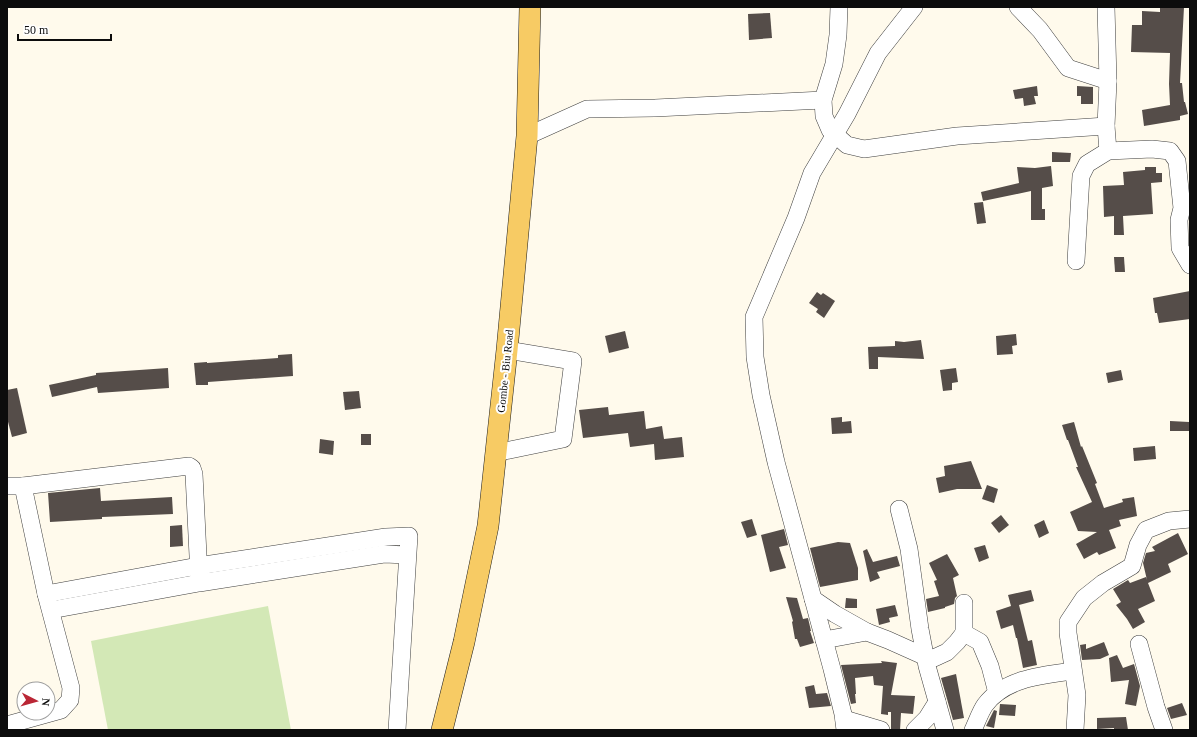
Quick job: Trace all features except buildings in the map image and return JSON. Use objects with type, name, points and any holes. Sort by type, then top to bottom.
[{"type":"main road","name":"Gombe - Biu Road","points":[[442,730],[464,642],[488,526],[507,350],[527,136],[530,7]]},
{"type":"street","points":[[839,7],[838,35],[834,64],[822,100],[824,116],[830,130],[847,145],[864,149],[957,136],[1106,126]]},
{"type":"street","points":[[881,730],[844,725],[824,640],[776,462],[761,395],[755,357],[754,317],[796,218],[812,173],[847,114],[878,53],[914,7]]},
{"type":"street","points":[[1018,7],[1040,30],[1068,68],[1108,82]]},
{"type":"street","points":[[1106,7],[1108,82],[1106,126],[1108,151]]},
{"type":"street","points":[[527,136],[587,109],[655,108],[822,100]]},
{"type":"street","points":[[1076,261],[1081,176],[1087,164],[1108,151],[1152,149],[1170,151],[1177,161],[1186,207],[1179,220],[1180,248],[1190,265]]},
{"type":"street","points":[[495,453],[563,439],[573,361],[507,350]]},
{"type":"street","points":[[7,725],[61,710],[70,700],[71,688],[49,602],[15,486],[189,466],[192,468],[194,474],[199,583]]},
{"type":"street","points":[[899,509],[909,549],[920,629],[945,730]]},
{"type":"street","points":[[1075,730],[1077,695],[1068,633],[1068,622],[1084,598],[1103,583],[1132,566],[1138,545],[1146,530],[1169,521],[1190,519]]},
{"type":"street","points":[[49,602],[198,566],[386,537],[409,536],[397,730]]},
{"type":"street","points":[[49,602],[199,583],[384,554],[407,555]]},
{"type":"street","points":[[813,599],[835,614],[867,632],[926,657],[934,658],[946,652],[964,633],[964,603]]},
{"type":"street","points":[[824,640],[867,632]]},
{"type":"street","points":[[964,633],[980,642],[990,666],[997,693]]},
{"type":"street","points":[[1139,644],[1156,707],[1164,730]]},
{"type":"street","points":[[973,730],[985,705],[1004,687],[1038,676],[1073,671]]},
{"type":"street","points":[[914,730],[927,718],[937,702]]},
{"type":"green space","points":[[268,606],[291,730],[108,730],[91,641]]}]
